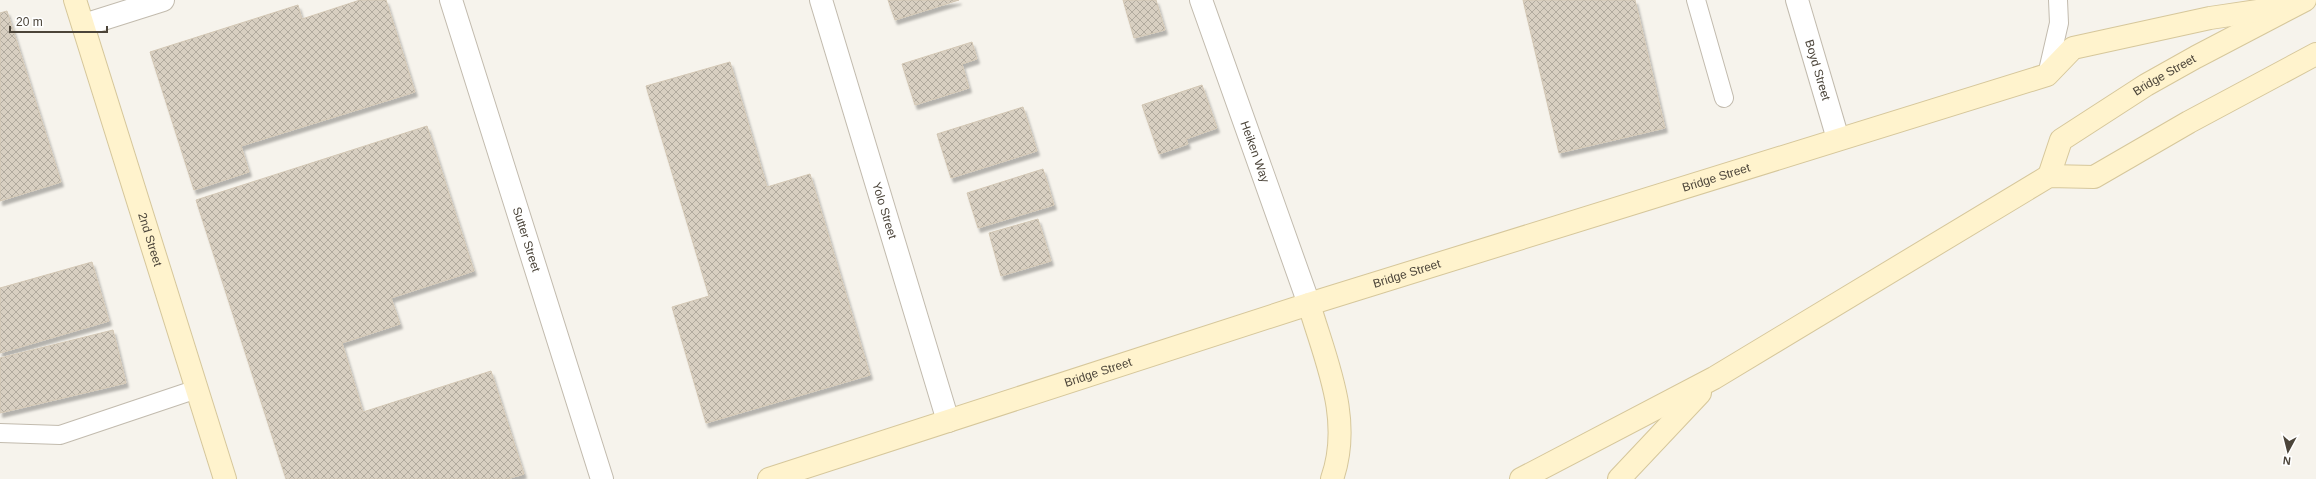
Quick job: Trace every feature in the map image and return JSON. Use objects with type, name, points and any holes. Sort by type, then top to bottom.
[{"type":"main road","name":"2nd Street","points":[[75,0],[225,479]]},
{"type":"main road","name":"Bridge Street","points":[[2049,176],[2061,140],[2146,85],[2295,2]]},
{"type":"main road","points":[[2047,75],[2073,48],[2210,18],[2295,2]]},
{"type":"main road","points":[[1521,479],[1714,378],[2049,176],[2094,177],[2189,122],[2316,54]]},
{"type":"main road","name":"Bridge Street","points":[[769,479],[1309,304],[2047,75]]},
{"type":"main road","points":[[1309,304],[1340,412],[1341,442],[1332,479]]},
{"type":"main road","points":[[1619,479],[1714,378]]},
{"type":"street","points":[[84,26],[163,0]]},
{"type":"street","name":"Sutter Street","points":[[451,0],[602,479]]},
{"type":"street","name":"Yolo Street","points":[[821,0],[948,422]]},
{"type":"street","name":"Heiken Way","points":[[1201,0],[1309,304]]},
{"type":"street","name":"Boyd Street","points":[[1797,0],[1838,139]]},
{"type":"lane","points":[[1696,0],[1724,98]]},
{"type":"lane","points":[[2047,75],[2059,23],[2058,0]]},
{"type":"lane","points":[[0,432],[60,435],[197,389]]},
{"type":"building","points":[[360,0],[386,0],[415,92],[241,146],[249,172],[194,190],[150,52],[298,5],[302,19]]},
{"type":"building","points":[[888,0],[959,0],[895,20]]},
{"type":"building","points":[[1123,0],[1156,0],[1165,30],[1134,38]]},
{"type":"building","points":[[1523,0],[1635,0],[1665,128],[1559,153]]},
{"type":"building","points":[[7,11],[61,182],[0,201],[0,13]]},
{"type":"building","points":[[972,42],[977,59],[962,64],[969,88],[915,105],[902,64]]},
{"type":"building","points":[[730,62],[767,187],[810,174],[870,375],[706,423],[672,307],[709,296],[646,86]]},
{"type":"building","points":[[1202,85],[1217,128],[1186,139],[1188,144],[1159,154],[1142,105]]},
{"type":"building","points":[[1023,107],[1037,151],[951,178],[937,134]]},
{"type":"building","points":[[427,126],[474,271],[391,298],[400,324],[342,343],[363,412],[491,371],[524,474],[507,479],[286,479],[196,200]]},
{"type":"building","points":[[1043,169],[1054,205],[978,228],[967,193]]},
{"type":"building","points":[[1038,219],[1051,261],[1001,276],[989,233]]},
{"type":"building","points":[[92,262],[109,321],[0,353],[0,288]]},
{"type":"building","points":[[113,330],[126,383],[0,413],[0,358]]}]
